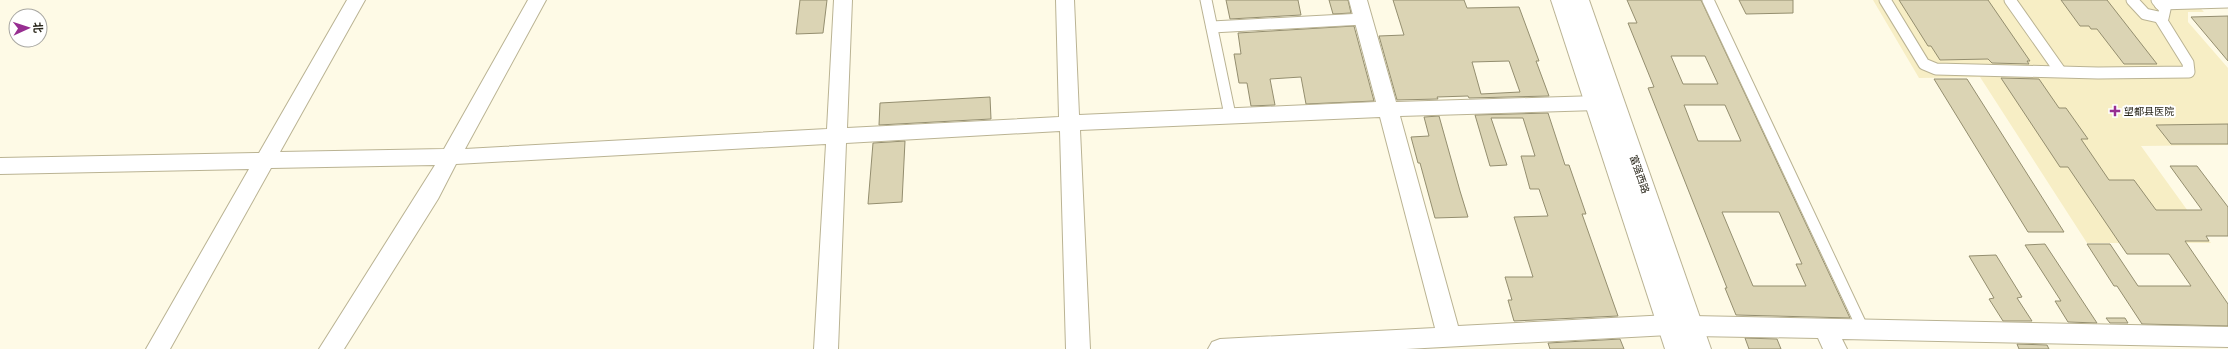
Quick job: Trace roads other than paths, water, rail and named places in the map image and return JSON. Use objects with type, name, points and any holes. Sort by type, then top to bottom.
[{"type":"main road","name":"富强西路","points":[[1561,0],[1677,349]]},
{"type":"main road","name":"富强西路","points":[[1579,0],[1700,349]]},
{"type":"street","points":[[158,349],[356,0]]},
{"type":"street","points":[[331,349],[430,193],[537,0]]},
{"type":"street","points":[[826,349],[843,0]]},
{"type":"street","points":[[1065,0],[1078,349]]},
{"type":"street","points":[[1360,10],[1449,336]]},
{"type":"street","points":[[0,166],[450,157],[1230,115],[1596,103]]},
{"type":"street","points":[[1220,349],[1336,346],[1449,336],[1669,325]]},
{"type":"street","points":[[1692,326],[2228,337]]},
{"type":"street","points":[[1825,329],[1834,349]]},
{"type":"lane","points":[[1206,0],[1230,115]]},
{"type":"lane","points":[[1708,0],[1863,329]]},
{"type":"lane","points":[[1884,0],[1924,64],[1936,69],[2098,73],[2189,72],[2188,63],[2160,18],[2146,14],[2137,8],[2132,0]]},
{"type":"lane","points":[[2010,0],[2060,71]]},
{"type":"lane","points":[[2158,2],[2166,13],[2165,16],[2160,18]]},
{"type":"lane","points":[[2158,2],[2228,2]]},
{"type":"lane","points":[[1212,26],[1360,10]]},
{"type":"place","name":"望都县医院","points":[[2115,111]]}]
